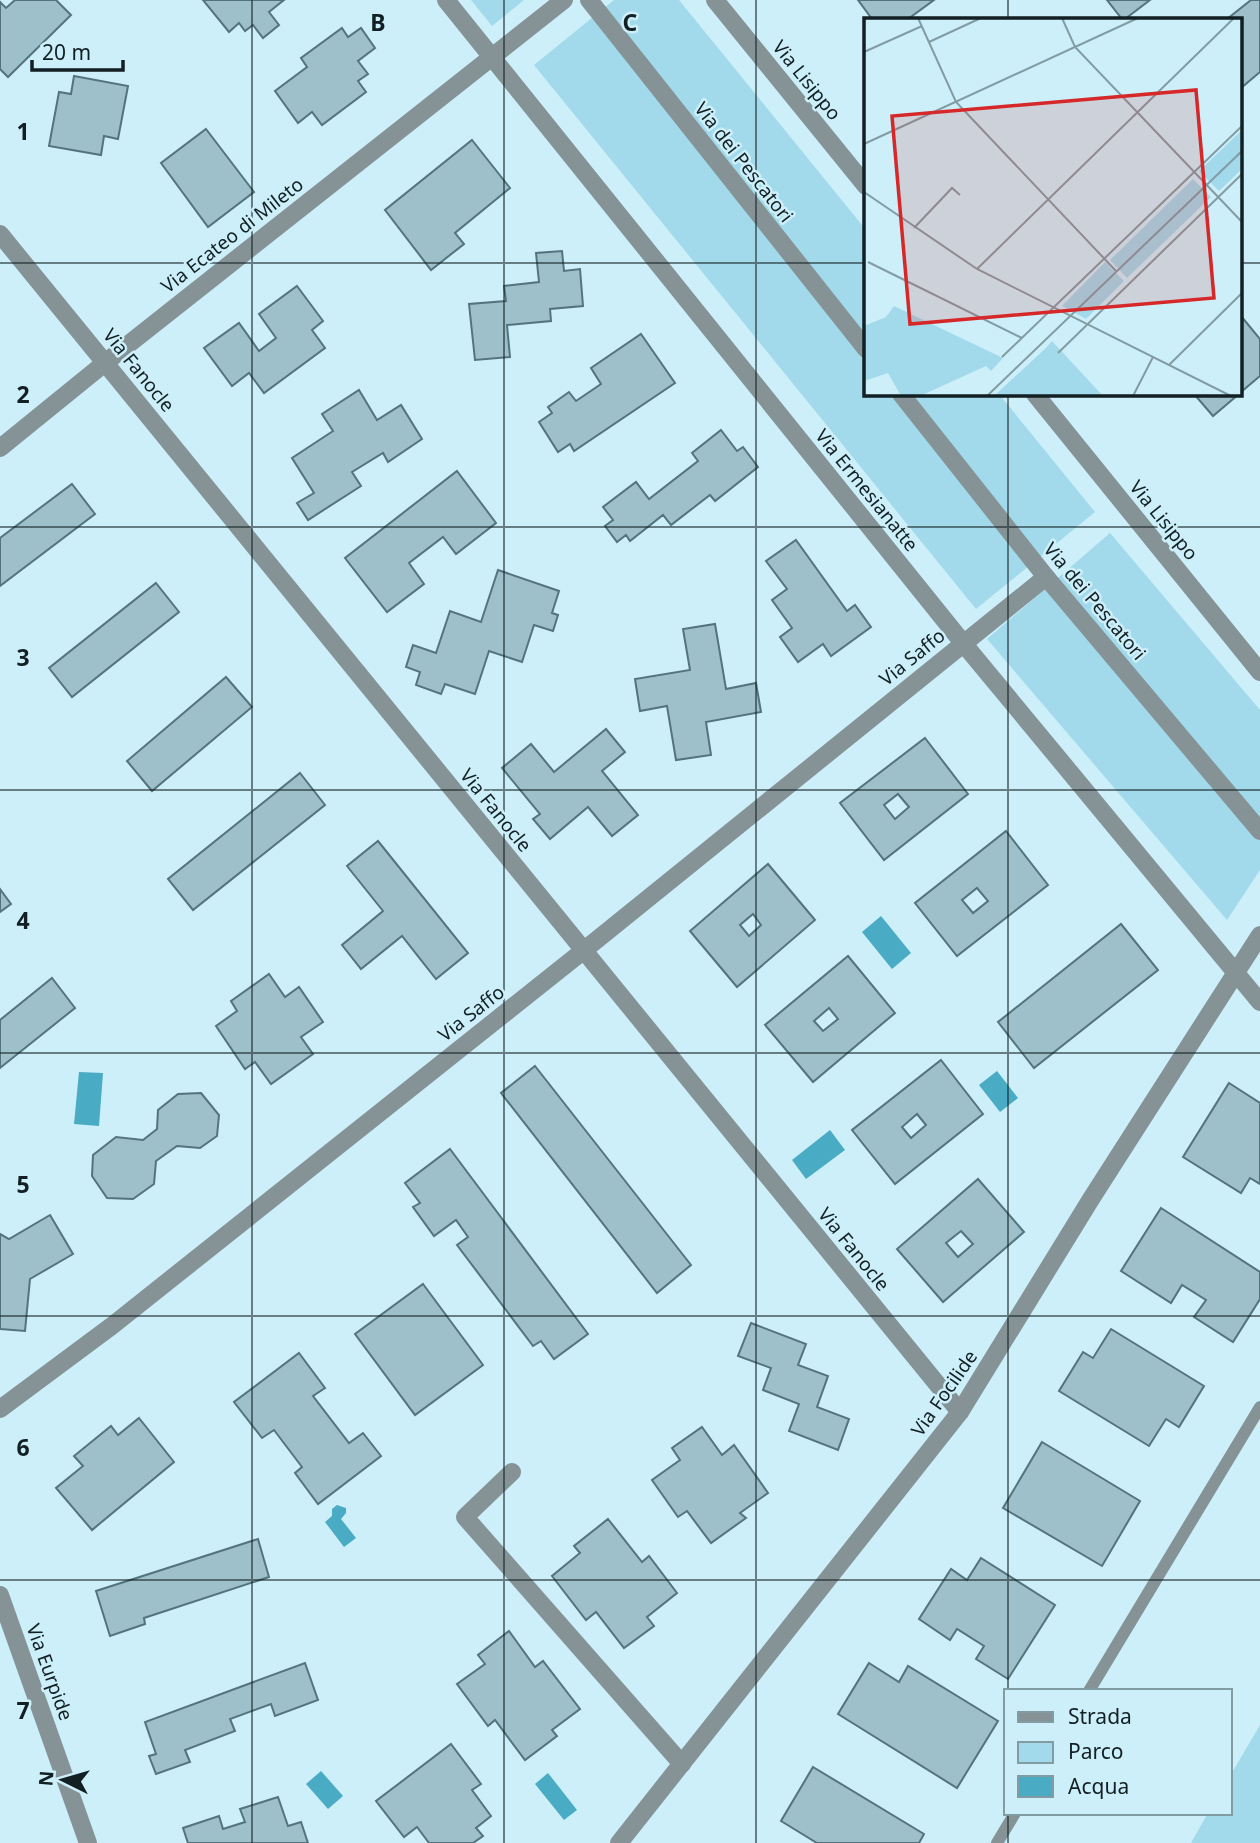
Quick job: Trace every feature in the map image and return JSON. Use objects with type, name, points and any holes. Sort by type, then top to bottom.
[{"type":"street","name":"Via Ermesianatte","points":[[446,0],[963,643],[1260,1002]]},
{"type":"street","name":"Via Ecateo di Mileto","points":[[0,448],[564,0]]},
{"type":"street","name":"Via dei Pescatori","points":[[589,0],[864,346]]},
{"type":"street","name":"Via Lisippo","points":[[715,0],[864,184]]},
{"type":"street","name":"Via Fanocle","points":[[0,234],[960,1412]]},
{"type":"street","name":"Via dei Pescatori","points":[[903,396],[1046,577],[1260,831]]},
{"type":"street","name":"Via Lisippo","points":[[1037,396],[1260,672]]},
{"type":"street","name":"Via Saffo","points":[[0,1409],[113,1325],[583,951],[1046,577]]},
{"type":"street","name":"Via Focilide","points":[[619,1843],[960,1412],[1091,1199],[1260,935]]},
{"type":"street","points":[[512,1472],[465,1517],[682,1764]]},
{"type":"street","name":"Via Eurpide","points":[[0,1595],[88,1843]]},
{"type":"lane","points":[[1090,1689],[1260,1407]]},
{"type":"lane","points":[[997,1843],[1014,1815]]},
{"type":"green space","points":[[471,0],[524,0],[492,26]]},
{"type":"green space","points":[[614,0],[679,0],[864,228],[864,396],[1001,396],[1095,512],[976,609],[534,65]]},
{"type":"green space","points":[[1110,533],[1260,710],[1260,870],[1227,920],[987,639]]},
{"type":"green space","points":[[1260,1725],[1260,1843],[1191,1843],[1207,1815],[1232,1815],[1232,1773]]},
{"type":"water","points":[[881,916],[911,953],[892,969],[862,932]]},
{"type":"water","points":[[997,1071],[1018,1098],[1000,1112],[979,1085]]},
{"type":"water","points":[[79,1072],[103,1073],[99,1126],[74,1124]]},
{"type":"water","points":[[830,1130],[845,1150],[806,1179],[792,1160]]},
{"type":"water","points":[[337,1505],[346,1508],[341,1519],[356,1538],[344,1547],[325,1522],[332,1516],[332,1509]]},
{"type":"water","points":[[321,1771],[343,1796],[328,1809],[306,1784]]},
{"type":"water","points":[[548,1773],[577,1810],[564,1820],[535,1784]]},
{"type":"building","points":[[15,0],[56,0],[71,15],[8,77],[0,69],[0,2],[6,8]]},
{"type":"building","points":[[203,0],[284,0],[269,12],[279,25],[263,38],[253,25],[245,31],[239,23],[229,32]]},
{"type":"building","points":[[858,0],[934,0],[909,18],[871,18]]},
{"type":"building","points":[[1107,0],[1150,0],[1126,18],[1121,18]]},
{"type":"building","points":[[1251,0],[1260,0],[1260,72],[1242,87],[1242,18],[1228,18]]},
{"type":"building","points":[[342,28],[348,37],[361,28],[375,48],[358,61],[368,74],[358,81],[366,92],[322,125],[312,112],[298,123],[275,91],[307,67],[301,58]]},
{"type":"building","points":[[74,76],[128,86],[118,139],[104,136],[101,155],[49,146],[59,92],[71,94]]},
{"type":"building","points":[[206,129],[254,192],[208,227],[161,163]]},
{"type":"building","points":[[472,140],[510,188],[455,233],[464,244],[431,270],[385,210]]},
{"type":"building","points":[[562,251],[564,271],[580,269],[583,306],[550,309],[551,321],[507,325],[510,357],[475,360],[469,304],[506,301],[504,286],[539,282],[536,253]]},
{"type":"building","points":[[297,286],[323,321],[312,330],[325,348],[264,393],[249,373],[232,386],[204,348],[239,323],[259,351],[276,338],[259,314]]},
{"type":"building","points":[[1242,317],[1260,339],[1260,376],[1242,391]]},
{"type":"building","points":[[641,334],[675,383],[574,451],[570,444],[558,452],[539,422],[552,413],[548,407],[569,392],[576,401],[601,384],[591,368]]},
{"type":"building","points":[[359,390],[377,420],[401,405],[422,439],[388,462],[383,453],[352,472],[361,486],[308,520],[297,503],[314,493],[292,458],[333,431],[322,414]]},
{"type":"building","points":[[1196,396],[1237,396],[1213,416]]},
{"type":"building","points":[[721,430],[737,451],[743,447],[758,467],[715,501],[710,495],[671,525],[663,515],[630,541],[626,535],[617,542],[605,526],[613,520],[603,507],[636,482],[649,499],[698,461],[692,453]]},
{"type":"building","points":[[457,471],[496,523],[456,554],[443,537],[409,563],[424,584],[387,612],[345,558]]},
{"type":"building","points":[[72,484],[95,514],[0,586],[0,538]]},
{"type":"building","points":[[796,540],[847,611],[855,605],[871,627],[831,656],[823,644],[798,662],[780,637],[792,628],[772,600],[787,589],[766,561]]},
{"type":"building","points":[[498,570],[559,591],[552,613],[558,615],[553,631],[534,625],[522,662],[489,651],[475,694],[445,684],[441,694],[416,685],[420,672],[406,667],[413,645],[436,653],[450,611],[481,622]]},
{"type":"building","points":[[156,583],[179,612],[72,697],[49,668]]},
{"type":"building","points":[[715,624],[726,689],[756,683],[761,712],[706,722],[711,755],[676,760],[667,706],[640,711],[635,679],[690,670],[683,629]]},
{"type":"building","points":[[226,677],[252,707],[152,791],[127,761]]},
{"type":"building","points":[[606,729],[625,752],[602,771],[638,815],[612,836],[588,807],[550,839],[533,819],[540,814],[502,768],[531,744],[554,772]]},
{"type":"building","points":[[925,738],[968,794],[884,860],[840,803]],"holes":[[[898,794],[909,807],[895,819],[884,805]]]},
{"type":"building","points":[[300,773],[325,805],[193,910],[168,879]]},
{"type":"building","points":[[1006,831],[1048,885],[957,956],[915,903]],"holes":[[[977,888],[988,901],[973,913],[962,900]]]},
{"type":"building","points":[[378,841],[468,953],[436,979],[402,936],[361,969],[342,945],[383,911],[347,866]]},
{"type":"building","points":[[768,864],[815,920],[737,987],[690,931]],"holes":[[[753,914],[761,925],[749,936],[740,925]]]},
{"type":"building","points":[[0,889],[11,904],[0,912]]},
{"type":"building","points":[[1121,924],[1158,970],[1034,1068],[998,1022]]},
{"type":"building","points":[[848,956],[895,1013],[813,1082],[765,1025]],"holes":[[[829,1008],[838,1019],[823,1031],[814,1021]]]},
{"type":"building","points":[[269,974],[285,997],[299,987],[323,1022],[301,1037],[313,1054],[271,1084],[255,1062],[245,1069],[216,1026],[237,1011],[231,1001]]},
{"type":"building","points":[[52,978],[75,1008],[0,1068],[0,1020]]},
{"type":"building","points":[[941,1060],[983,1114],[895,1184],[852,1130]],"holes":[[[917,1114],[926,1125],[911,1138],[902,1127]]]},
{"type":"building","points":[[535,1066],[691,1265],[657,1293],[501,1093]]},
{"type":"building","points":[[1229,1083],[1260,1103],[1260,1184],[1250,1178],[1241,1193],[1183,1157]]},
{"type":"building","points":[[201,1093],[219,1115],[217,1136],[200,1148],[177,1146],[156,1161],[154,1184],[133,1199],[107,1198],[92,1176],[93,1155],[116,1137],[143,1140],[157,1129],[158,1110],[178,1094]]},
{"type":"building","points":[[450,1149],[588,1334],[554,1359],[541,1341],[533,1346],[457,1245],[468,1237],[456,1220],[434,1236],[413,1207],[420,1203],[405,1183]]},
{"type":"building","points":[[978,1179],[1024,1232],[943,1302],[897,1249]],"holes":[[[961,1231],[973,1244],[958,1257],[946,1243]]]},
{"type":"building","points":[[1161,1208],[1260,1272],[1260,1299],[1233,1342],[1194,1317],[1206,1300],[1182,1285],[1171,1303],[1121,1271]]},
{"type":"building","points":[[50,1215],[73,1254],[30,1279],[25,1331],[0,1329],[0,1234],[9,1239]]},
{"type":"building","points":[[423,1284],[483,1365],[415,1415],[355,1334]]},
{"type":"building","points":[[751,1323],[806,1344],[798,1365],[828,1376],[817,1407],[849,1419],[838,1450],[789,1431],[799,1404],[763,1390],[771,1368],[738,1356]]},
{"type":"building","points":[[1111,1329],[1204,1386],[1179,1427],[1166,1419],[1149,1446],[1059,1391],[1083,1352],[1093,1358]]},
{"type":"building","points":[[299,1353],[325,1388],[313,1396],[349,1443],[363,1433],[381,1456],[318,1504],[295,1473],[302,1467],[274,1430],[262,1438],[234,1402]]},
{"type":"building","points":[[139,1418],[174,1462],[92,1530],[56,1488],[83,1466],[74,1456],[111,1426],[118,1435]]},
{"type":"building","points":[[702,1427],[722,1455],[734,1445],[768,1493],[740,1513],[746,1518],[711,1543],[687,1511],[678,1517],[652,1480],[680,1460],[672,1448]]},
{"type":"building","points":[[1042,1442],[1140,1501],[1102,1566],[1003,1508]]},
{"type":"building","points":[[608,1519],[642,1562],[649,1556],[677,1593],[647,1617],[654,1626],[624,1648],[596,1612],[586,1620],[552,1576],[580,1553],[574,1546]]},
{"type":"building","points":[[258,1539],[269,1577],[144,1618],[145,1624],[110,1636],[96,1591]]},
{"type":"building","points":[[981,1558],[1055,1605],[1008,1679],[976,1659],[984,1646],[957,1629],[950,1640],[919,1619],[951,1569],[967,1580]]},
{"type":"building","points":[[509,1631],[535,1667],[543,1661],[580,1709],[552,1730],[557,1736],[525,1760],[495,1720],[488,1726],[457,1684],[485,1664],[478,1655]]},
{"type":"building","points":[[305,1663],[318,1700],[275,1716],[271,1704],[230,1719],[235,1731],[185,1750],[190,1762],[156,1774],[149,1756],[156,1754],[145,1722]]},
{"type":"building","points":[[869,1663],[899,1682],[908,1666],[998,1721],[957,1788],[838,1714]]},
{"type":"building","points":[[451,1744],[481,1784],[472,1790],[491,1816],[476,1828],[483,1836],[473,1843],[429,1843],[417,1827],[404,1837],[376,1801]]},
{"type":"building","points":[[813,1767],[924,1834],[919,1843],[817,1843],[781,1821]]},
{"type":"building","points":[[278,1797],[288,1826],[301,1822],[308,1843],[188,1843],[183,1828],[219,1816],[223,1829],[245,1822],[240,1809]]}]
